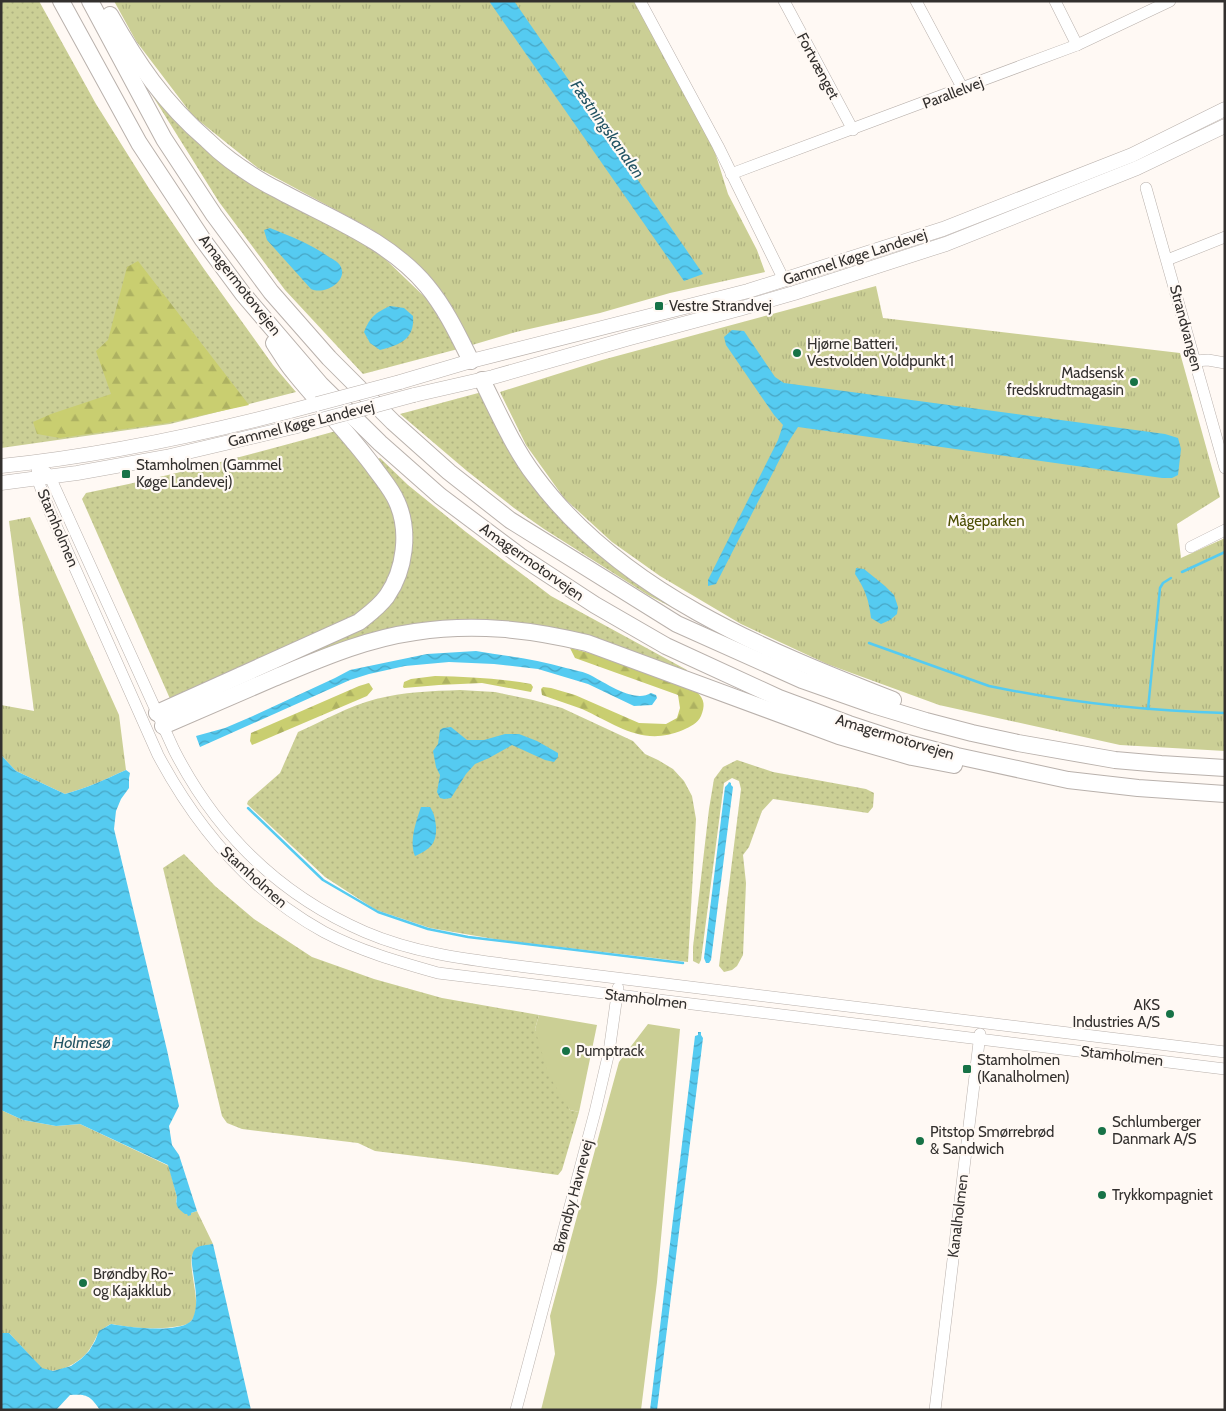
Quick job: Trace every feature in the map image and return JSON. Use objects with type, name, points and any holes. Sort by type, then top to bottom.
[{"type":"highway","name":"Amagermotorvejen","points":[[61,1],[139,144],[203,240],[244,294],[321,385],[380,443],[440,496],[520,556],[595,606],[666,646],[778,698],[904,742],[957,756],[1068,780],[1138,788],[1225,794]]},
{"type":"highway","name":"Amagermotorvejen","points":[[90,1],[164,139],[214,216],[271,292],[329,358],[393,422],[449,472],[510,520],[677,624],[802,680],[873,705],[926,721],[1018,743],[1115,760],[1225,768]]},
{"type":"highway","points":[[102,1],[140,65],[162,96],[189,125],[228,159],[275,189],[365,235],[404,263],[427,286],[448,316],[471,361]]},
{"type":"highway","points":[[160,719],[359,622],[387,596],[396,579],[402,560],[405,541],[403,522],[398,504],[389,486],[365,454],[292,370],[244,294]]},
{"type":"highway","points":[[482,380],[518,450],[534,475],[552,498],[584,531],[627,568],[693,610],[739,635],[805,666],[908,706],[1018,743]]},
{"type":"highway","points":[[160,719],[346,649],[379,639],[448,628],[484,627],[553,635],[588,643],[838,736],[912,758],[1025,777],[1068,780]]},
{"type":"main road","name":"Gammel Køge Landevej","points":[[1,466],[76,457],[166,440],[291,411],[471,361],[741,293],[944,229],[1132,155],[1225,109]]},
{"type":"main road","name":"Gammel Køge Landevej","points":[[1,483],[43,478],[166,457],[304,424],[482,380],[794,293],[942,245],[1065,198],[1137,168],[1225,126]]},
{"type":"main road","points":[[471,361],[482,380]]},
{"type":"street","points":[[640,1],[718,146],[784,280]]},
{"type":"street","name":"Fortvænget","points":[[784,1],[853,130]]},
{"type":"street","points":[[916,1],[963,89]]},
{"type":"street","points":[[1055,1],[1077,45]]},
{"type":"street","name":"Parallelvej","points":[[731,174],[1077,45],[1170,1]]},
{"type":"street","name":"Strandvangen","points":[[1146,188],[1225,468]]},
{"type":"street","points":[[1167,260],[1225,237]]},
{"type":"street","points":[[1195,361],[1208,360],[1225,363]]},
{"type":"street","name":"Stamholmen","points":[[38,462],[50,512],[158,755],[177,789],[202,826],[226,854],[267,894],[324,932],[358,948],[394,961],[438,972],[1225,1069]]},
{"type":"street","name":"Stamholmen","points":[[43,478],[185,772],[200,796],[239,844],[258,863],[305,900],[334,918],[366,933],[402,946],[445,956],[1225,1052]]},
{"type":"street","points":[[1191,547],[1225,530]]},
{"type":"street","points":[[145,726],[160,719]]},
{"type":"street","name":"Brøndby Havnevej","points":[[516,1410],[596,1112],[609,1052],[620,979]]},
{"type":"street","name":"Kanalholmen","points":[[935,1410],[981,1022]]},
{"type":"green space","points":[[1,1],[39,1],[96,104],[150,190],[273,365],[296,392],[170,424],[1,448]]},
{"type":"green space","points":[[114,1],[635,1],[714,149],[728,194],[757,250],[765,272],[670,293],[600,313],[516,332],[472,345],[397,248],[371,229],[258,168],[193,116],[136,41]]},
{"type":"green space","points":[[156,92],[165,104],[315,215],[380,254],[433,305],[458,349],[363,374],[285,290],[219,202],[152,95]]},
{"type":"green space","points":[[138,261],[249,405],[167,423],[60,438],[37,434],[33,422],[111,394],[96,351],[108,340],[127,267]]},
{"type":"green space","name":"Mågeparken","points":[[876,286],[883,318],[1180,353],[1220,497],[1177,524],[1181,558],[1225,538],[1225,751],[1120,745],[939,705],[827,664],[741,624],[660,576],[612,542],[564,498],[526,445],[500,392],[602,360]]},
{"type":"green space","points":[[482,392],[537,486],[725,635],[648,595],[544,529],[467,471],[400,414]]},
{"type":"green space","points":[[336,431],[383,490],[393,511],[398,535],[392,579],[376,600],[354,620],[171,701],[82,499],[86,493],[211,464]]},
{"type":"green space","points":[[380,458],[408,485],[466,532],[551,596],[687,670],[686,673],[456,621],[175,712],[382,611],[410,536],[376,460]]},
{"type":"green space","points":[[30,517],[119,715],[126,770],[65,794],[16,771],[1,755],[1,705],[34,711],[9,521]]},
{"type":"green space","points":[[570,648],[609,658],[697,692],[704,703],[700,718],[691,726],[669,735],[643,735],[619,727],[582,709],[542,695],[541,689],[543,687],[551,688],[575,695],[639,723],[666,724],[677,718],[680,708],[678,695],[575,658]]},
{"type":"green space","points":[[435,676],[507,680],[531,684],[533,687],[531,692],[482,683],[403,687],[404,682],[411,679]]},
{"type":"green space","points":[[369,683],[373,689],[367,696],[252,745],[250,741],[251,733]]},
{"type":"green space","points":[[460,690],[495,692],[562,708],[633,741],[645,754],[673,769],[684,781],[692,796],[696,819],[688,962],[500,940],[430,928],[376,910],[325,877],[247,804],[248,801],[280,773],[298,732],[346,710],[376,699],[407,693]]},
{"type":"green space","points":[[737,760],[773,772],[866,789],[874,793],[873,807],[868,813],[773,799],[762,811],[749,847],[743,855],[746,883],[743,955],[737,966],[732,970],[724,972],[719,966],[741,789],[739,781],[732,778],[724,783],[699,964],[693,961],[693,947],[714,779],[723,767]]},
{"type":"green space","points":[[184,854],[215,886],[254,919],[312,957],[374,979],[442,998],[539,1015],[535,1029],[570,1110],[579,1112],[562,1170],[558,1175],[375,1151],[358,1143],[242,1129],[227,1123],[222,1116],[163,868]]},
{"type":"green space","name":"Pumptrack","points":[[539,1015],[597,1025],[579,1112],[570,1110],[548,1074],[535,1029]]},
{"type":"green space","points":[[648,1024],[680,1029],[657,1282],[641,1410],[541,1410],[555,1354],[550,1316],[619,1062]]},
{"type":"green space","points":[[1,1110],[23,1120],[56,1126],[80,1124],[169,1166],[177,1197],[176,1202],[188,1214],[197,1211],[213,1244],[199,1247],[192,1256],[191,1263],[196,1308],[195,1315],[189,1323],[180,1326],[157,1328],[111,1324],[99,1332],[85,1355],[68,1367],[54,1371],[41,1368],[9,1333],[1,1333]]},
{"type":"water","points":[[489,1],[514,1],[703,274],[684,281]]},
{"type":"water","points":[[270,228],[308,244],[337,262],[342,270],[342,275],[335,285],[317,291],[311,289],[267,240],[264,230]]},
{"type":"water","points":[[390,306],[404,308],[413,316],[412,330],[405,340],[380,350],[370,343],[364,332],[374,316]]},
{"type":"water","points":[[732,330],[744,331],[775,377],[784,383],[1165,434],[1178,438],[1181,449],[1178,475],[1172,478],[1162,478],[798,427],[716,584],[708,586],[708,580],[778,440],[783,425],[774,415],[726,345],[724,337]]},
{"type":"water","points":[[856,568],[864,569],[894,595],[898,607],[897,614],[890,620],[881,624],[871,618],[866,595],[855,574]]},
{"type":"water","points":[[476,651],[533,660],[580,671],[628,694],[644,696],[651,693],[656,695],[657,698],[652,705],[634,706],[588,684],[538,669],[494,664],[449,662],[405,666],[350,680],[200,747],[196,736],[225,728],[253,716],[350,670],[427,654]]},
{"type":"water","points":[[451,727],[467,740],[484,740],[505,734],[519,734],[537,741],[558,753],[558,757],[554,762],[545,760],[512,745],[475,764],[466,774],[451,798],[440,798],[437,792],[440,775],[436,767],[433,751],[438,744],[440,730]]},
{"type":"water","name":"Holmesø","points":[[1,755],[16,771],[65,794],[126,770],[130,773],[129,788],[121,799],[116,811],[114,829],[179,1106],[169,1126],[172,1145],[179,1155],[197,1211],[191,1213],[191,1215],[185,1214],[176,1203],[177,1197],[168,1165],[80,1124],[56,1126],[23,1120],[1,1110]]},
{"type":"water","points":[[729,782],[733,787],[711,960],[709,963],[706,963],[704,958],[725,787]]},
{"type":"water","points":[[421,807],[430,807],[435,818],[436,832],[432,845],[415,856],[413,838]]},
{"type":"water","points":[[698,1032],[701,1032],[703,1038],[657,1410],[650,1410],[695,1036],[698,1035]]},
{"type":"water","points":[[213,1244],[251,1410],[100,1410],[88,1397],[70,1395],[56,1410],[1,1410],[1,1333],[9,1333],[42,1368],[53,1371],[71,1366],[81,1359],[89,1351],[99,1331],[111,1324],[129,1327],[179,1327],[188,1323],[195,1313],[196,1301],[192,1254],[198,1247]]},
{"type":"waterway","points":[[1182,572],[1225,552]]},
{"type":"waterway","points":[[1148,709],[1160,588],[1163,583],[1171,578]]},
{"type":"waterway","points":[[869,643],[989,686],[1047,697],[1106,705],[1225,713]]},
{"type":"waterway","points":[[248,808],[323,880],[378,912],[428,929],[468,937],[683,963]]},
{"type":"place","name":"Vestre Strandvej","points":[[659,306]]},
{"type":"place","name":"Hjørne Batteri, Vestvolden Voldpunkt 1","points":[[797,353]]},
{"type":"place","name":"Madsensk fredskrudtmagasin","points":[[1134,382]]},
{"type":"place","name":"Stamholmen (Gammel Køge Landevej)","points":[[126,474]]},
{"type":"place","name":"AKS Industries A/S","points":[[1170,1014]]},
{"type":"place","name":"Pumptrack","points":[[566,1051]]},
{"type":"place","name":"Stamholmen (Kanalholmen)","points":[[967,1069]]},
{"type":"place","name":"Schlumberger Danmark A/S","points":[[1102,1131]]},
{"type":"place","name":"Pitstop Smørrebrød & Sandwich","points":[[920,1141]]},
{"type":"place","name":"Trykkompagniet","points":[[1102,1195]]},
{"type":"place","name":"Brøndby Ro- og Kajakklub","points":[[83,1283]]},
{"type":"water label","name":"Fæstningskanalen","points":[[608,129]]}]
